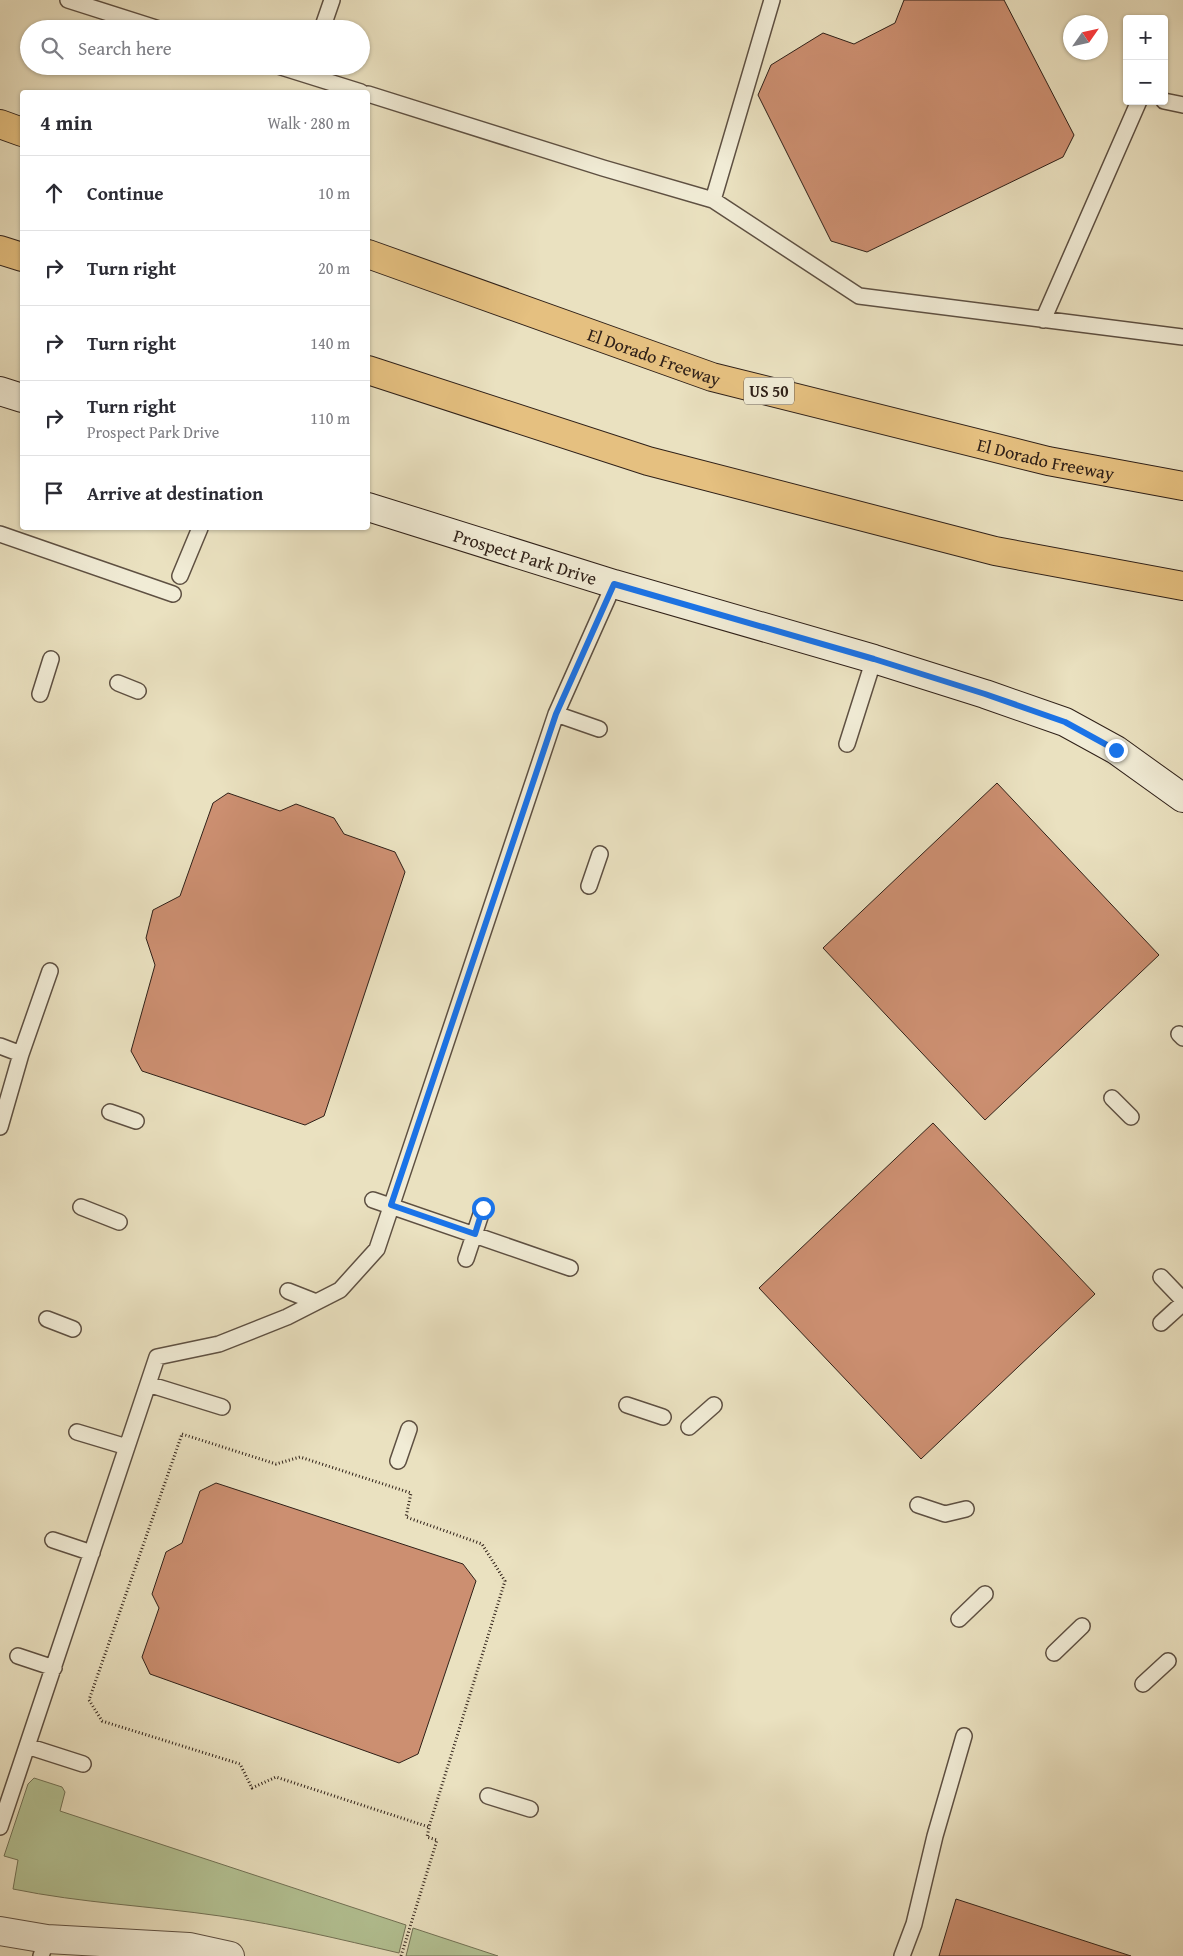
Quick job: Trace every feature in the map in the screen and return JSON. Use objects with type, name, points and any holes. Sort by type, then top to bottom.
[{"type":"highway","points":[[0,124],[20,131]]},
{"type":"highway","points":[[0,250],[20,256]]},
{"type":"highway","name":"El Dorado Freeway","points":[[370,255],[712,377],[1048,461],[1183,486]]},
{"type":"highway","points":[[370,371],[648,461],[995,551],[1183,586]]},
{"type":"street","points":[[0,391],[20,397]]},
{"type":"street","name":"Prospect Park Drive","points":[[370,508],[614,584],[874,659],[985,694],[1065,722],[1116,750],[1183,798]]},
{"type":"street","points":[[0,1931],[44,1947],[97,1949],[189,1947],[230,1956]]},
{"type":"lane","points":[[68,0],[131,20]]},
{"type":"lane","points":[[325,20],[332,0]]},
{"type":"lane","points":[[713,200],[772,0]]},
{"type":"lane","points":[[318,75],[356,90]]},
{"type":"lane","points":[[370,95],[603,168],[713,200],[859,296],[1183,337]]},
{"type":"lane","points":[[1168,101],[1183,105]]},
{"type":"lane","points":[[1043,320],[1137,105]]},
{"type":"lane","points":[[180,576],[199,530]]},
{"type":"lane","points":[[0,534],[173,594]]},
{"type":"lane","points":[[0,1826],[157,1357],[219,1344],[288,1317],[340,1290],[377,1249],[556,714],[614,584]]},
{"type":"lane","points":[[40,694],[51,659]]},
{"type":"lane","points":[[847,744],[874,659]]},
{"type":"lane","points":[[118,683],[138,691]]},
{"type":"lane","points":[[556,714],[599,729]]},
{"type":"lane","points":[[589,886],[600,854]]},
{"type":"lane","points":[[0,1127],[21,1054],[50,971]]},
{"type":"lane","points":[[0,1046],[21,1054]]},
{"type":"lane","points":[[1112,1098],[1131,1117]]},
{"type":"lane","points":[[110,1112],[136,1121]]},
{"type":"lane","points":[[373,1200],[570,1268]]},
{"type":"lane","points":[[81,1207],[119,1222]]},
{"type":"lane","points":[[466,1259],[483,1208]]},
{"type":"lane","points":[[1161,1277],[1183,1302],[1161,1323]]},
{"type":"lane","points":[[288,1290],[316,1302]]},
{"type":"lane","points":[[47,1319],[74,1329]]},
{"type":"lane","points":[[148,1384],[222,1407]]},
{"type":"lane","points":[[627,1405],[663,1417]]},
{"type":"lane","points":[[689,1426],[714,1405]]},
{"type":"lane","points":[[398,1461],[409,1429]]},
{"type":"lane","points":[[77,1432],[127,1447]]},
{"type":"lane","points":[[918,1505],[944,1514],[966,1509]]},
{"type":"lane","points":[[53,1540],[92,1553]]},
{"type":"lane","points":[[959,1619],[986,1594]]},
{"type":"lane","points":[[1054,1652],[1082,1626]]},
{"type":"lane","points":[[18,1656],[54,1668]]},
{"type":"lane","points":[[1143,1684],[1168,1661]]},
{"type":"lane","points":[[902,1956],[914,1924],[935,1836],[964,1736]]},
{"type":"lane","points":[[27,1746],[83,1764]]},
{"type":"lane","points":[[488,1796],[530,1809]]},
{"type":"path","points":[[401,1956],[438,1840],[427,1836],[429,1827],[505,1581],[482,1544],[406,1517],[411,1493],[300,1457],[276,1464],[182,1434],[89,1700],[102,1721],[240,1764],[252,1788],[276,1777],[429,1827]]},
{"type":"green space","points":[[34,1778],[62,1787],[65,1792],[60,1811],[406,1925],[399,1953],[243,1920],[64,1898],[13,1889],[18,1860],[4,1856],[28,1784]]},
{"type":"green space","points":[[413,1928],[498,1956],[406,1956]]},
{"type":"building","points":[[904,0],[1004,0],[1074,135],[1063,157],[867,252],[831,241],[758,95],[771,65],[823,33],[854,44],[895,23]]},
{"type":"building","points":[[997,783],[1159,955],[985,1120],[823,948]]},
{"type":"building","points":[[228,793],[280,811],[296,804],[334,818],[344,834],[395,852],[405,872],[324,1116],[305,1125],[142,1071],[131,1051],[155,965],[146,938],[153,910],[180,896],[213,803]]},
{"type":"building","points":[[933,1123],[1095,1294],[921,1459],[759,1288]]},
{"type":"building","points":[[216,1483],[463,1564],[476,1581],[418,1754],[399,1763],[150,1674],[142,1657],[159,1608],[152,1594],[166,1552],[182,1543],[200,1491]]},
{"type":"building","points":[[956,1899],[1131,1956],[939,1956]]},
{"type":"route","points":[[483,1208],[475,1234],[391,1205],[556,714],[614,584],[874,659],[985,694],[1065,722],[1116,750]]}]
